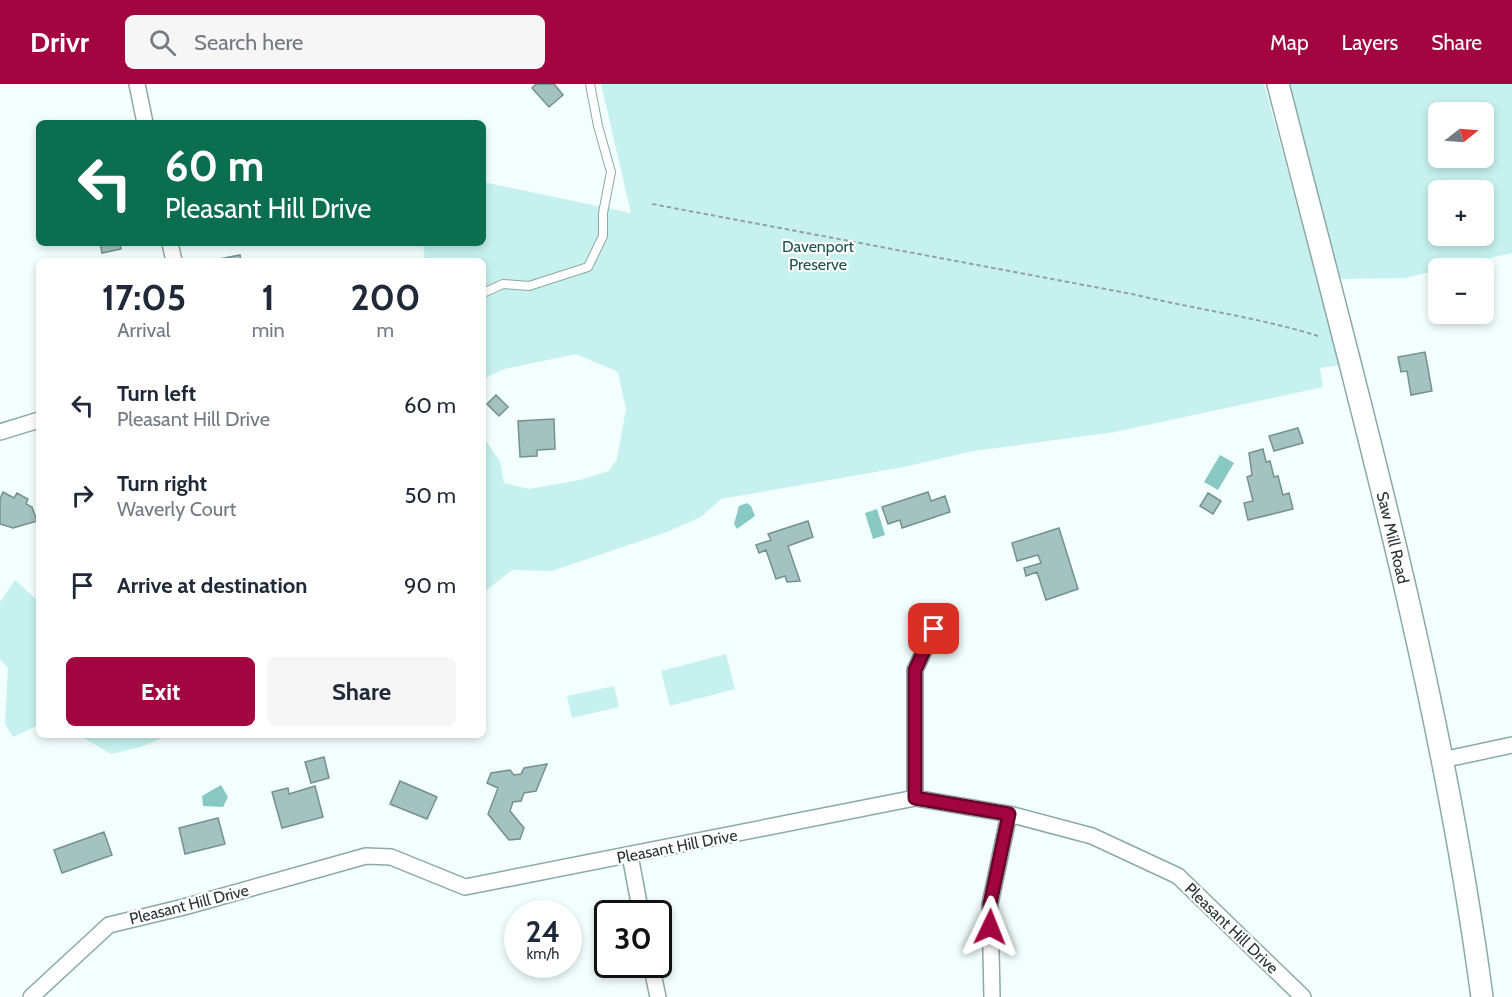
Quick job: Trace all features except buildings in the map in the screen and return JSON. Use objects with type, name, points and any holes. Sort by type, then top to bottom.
[{"type":"street","points":[[137,84],[144,120]]},
{"type":"street","name":"Saw Mill Road","points":[[1278,84],[1363,411],[1442,760],[1462,857],[1482,997]]},
{"type":"street","points":[[0,432],[36,421]]},
{"type":"street","points":[[915,798],[915,670],[934,629]]},
{"type":"street","points":[[1442,760],[1512,745]]},
{"type":"street","name":"Pleasant Hill Drive","points":[[32,997],[109,925],[184,907],[366,856],[391,857],[465,886],[915,798],[1009,814],[1092,836],[1178,876],[1303,997]]},
{"type":"street","points":[[992,997],[990,904],[1009,814]]},
{"type":"street","points":[[630,855],[639,900]]},
{"type":"street","points":[[654,978],[658,997]]},
{"type":"lane","points":[[486,292],[503,284],[530,286],[588,267],[603,236],[603,213],[611,172],[598,126],[591,84]]},
{"type":"path","points":[[652,204],[1132,294],[1318,336]]},
{"type":"green space","name":"Davenport Preserve","points":[[601,84],[1264,84],[1341,365],[1320,368],[1323,387],[1115,432],[973,451],[904,467],[721,499],[701,517],[667,532],[552,571],[512,570],[486,591],[486,441],[500,461],[504,483],[529,489],[580,480],[609,471],[617,459],[626,409],[618,372],[576,354],[504,369],[486,378],[486,258],[425,258],[423,246],[486,246],[486,183],[631,213]]},
{"type":"green space","points":[[1287,84],[1512,84],[1512,253],[1491,258],[1428,258],[1428,273],[1405,278],[1341,279]]},
{"type":"green space","points":[[15,580],[36,599],[36,726],[13,737],[5,724],[8,668],[0,659],[0,602]]},
{"type":"green space","points":[[726,654],[735,689],[670,706],[661,671]]},
{"type":"green space","points":[[614,686],[619,707],[572,718],[567,696]]},
{"type":"green space","points":[[84,738],[162,738],[141,747],[111,754]]},
{"type":"shaded area","points":[[1220,455],[1234,463],[1218,490],[1204,482]]},
{"type":"shaded area","points":[[747,503],[751,506],[755,516],[737,529],[734,524],[739,506]]},
{"type":"shaded area","points":[[877,509],[885,535],[873,539],[865,513]]},
{"type":"shaded area","points":[[221,785],[228,797],[223,807],[203,806],[202,796]]},
{"type":"route","points":[[934,629],[915,670],[915,798],[1009,814],[990,904],[990,927]]}]
